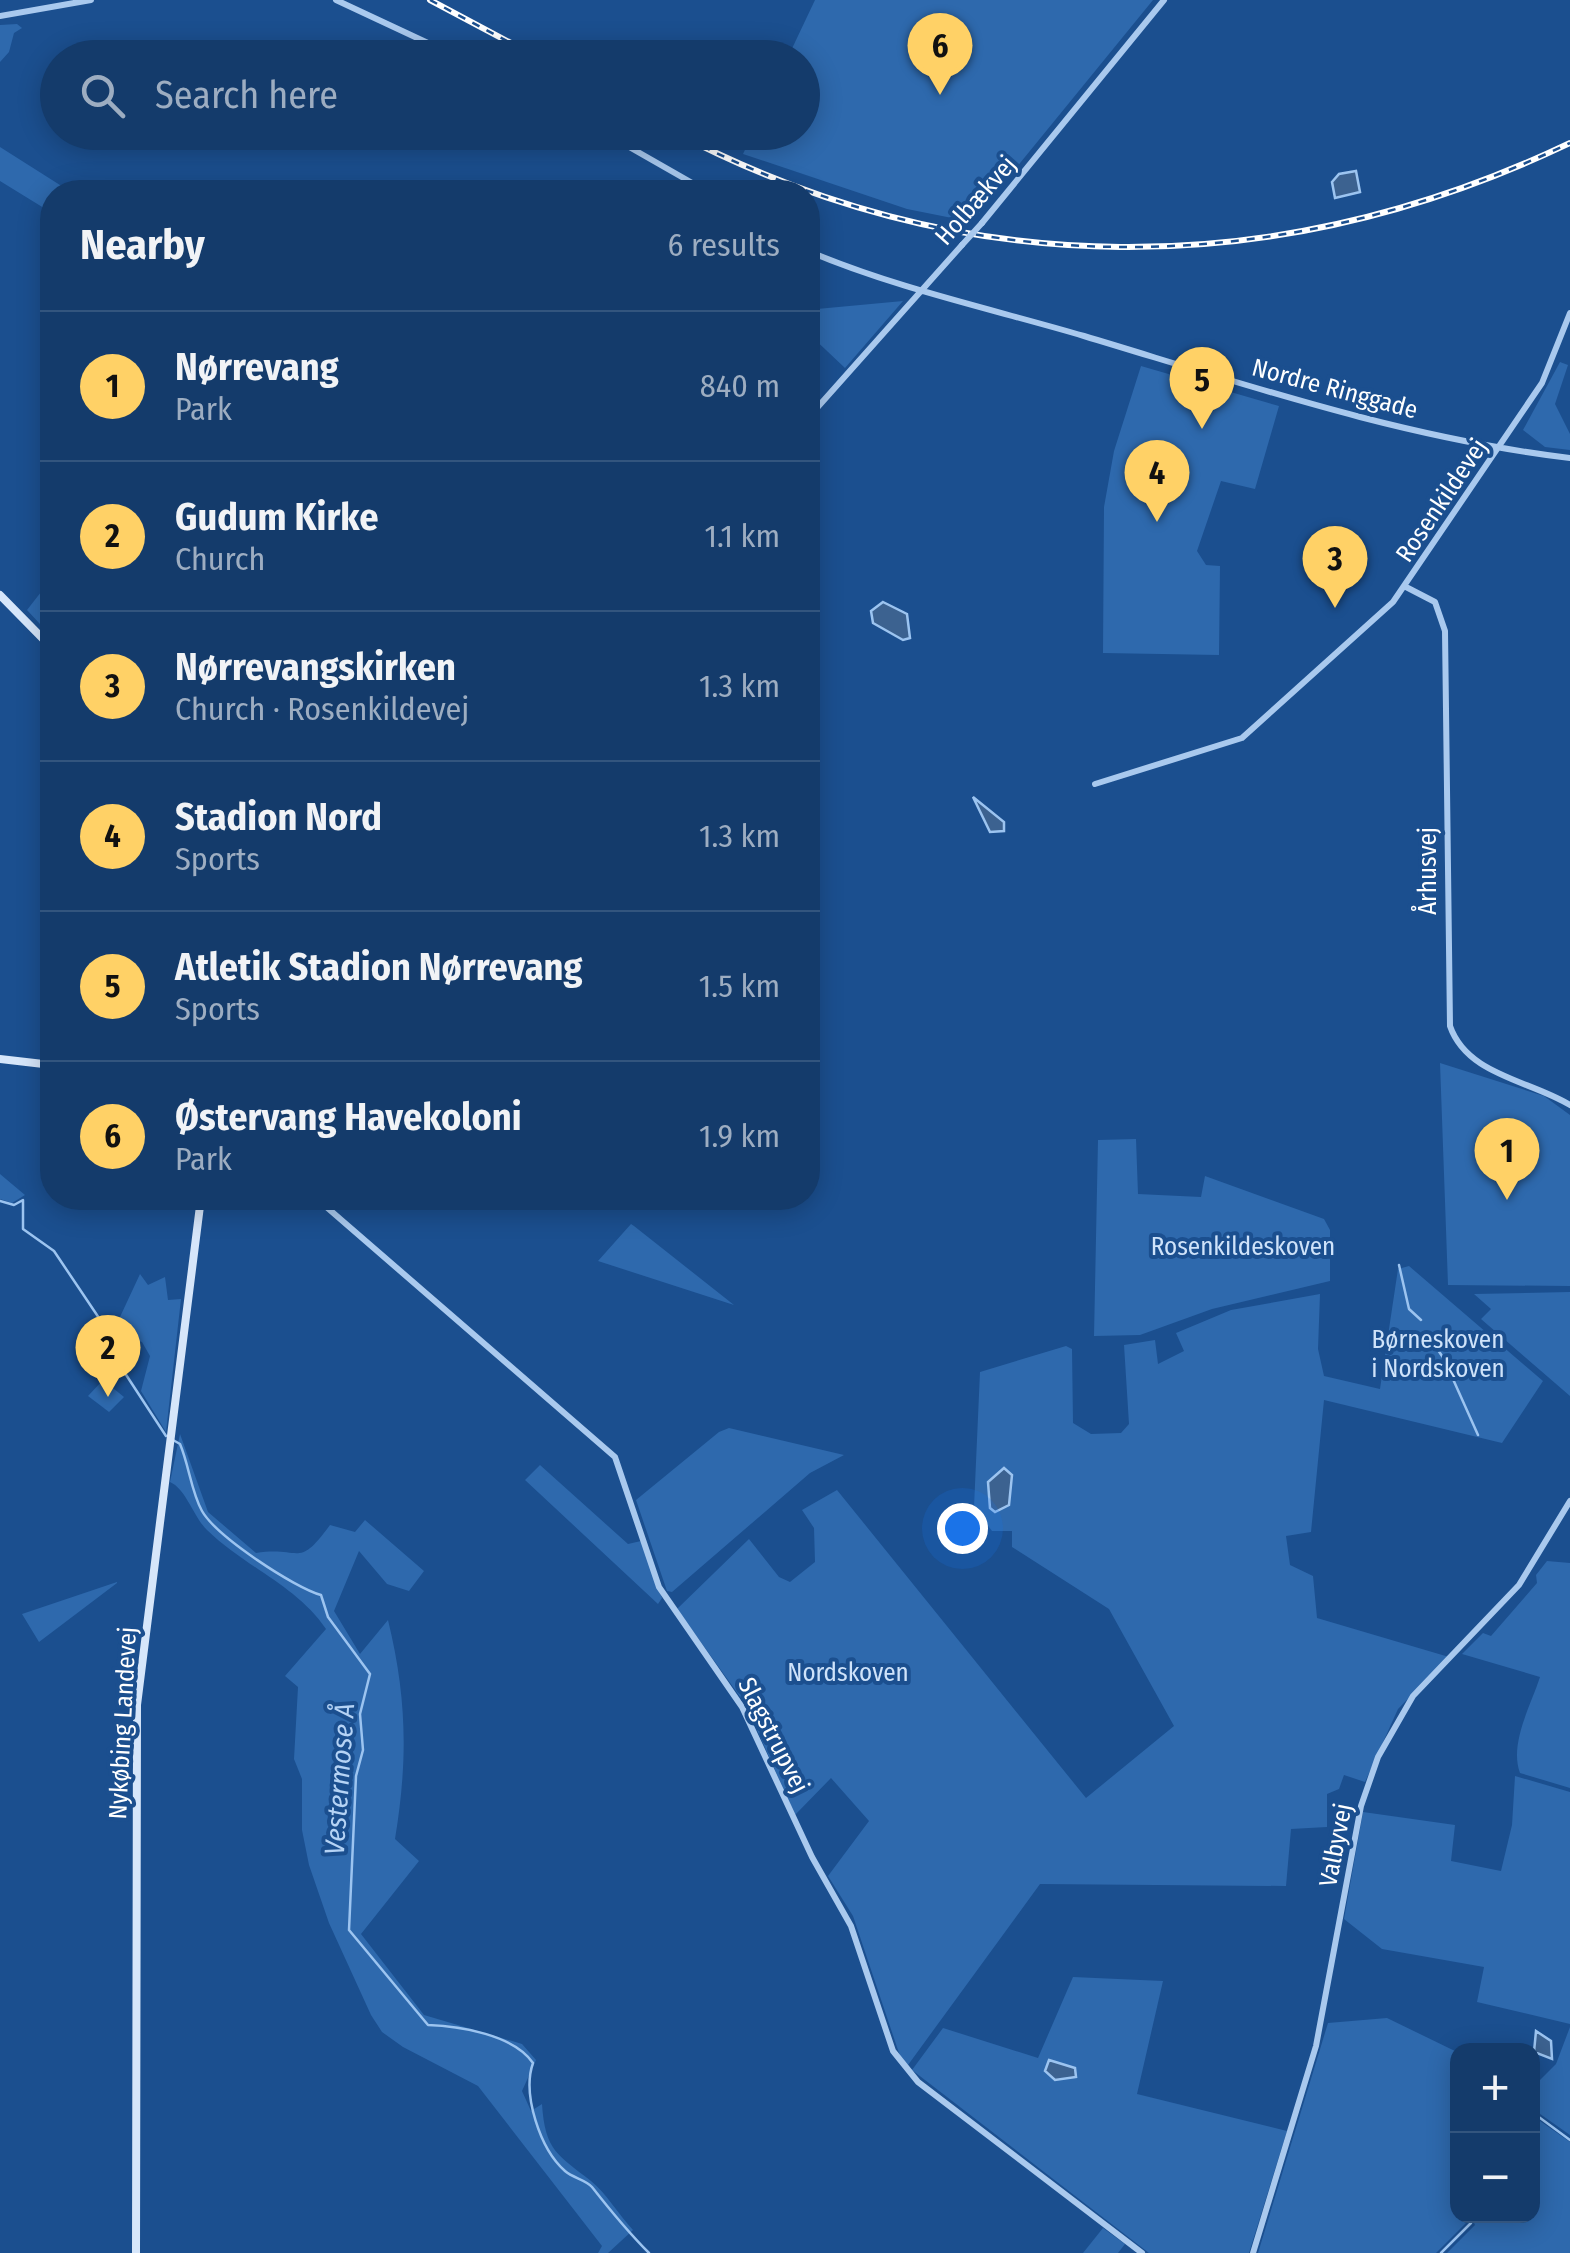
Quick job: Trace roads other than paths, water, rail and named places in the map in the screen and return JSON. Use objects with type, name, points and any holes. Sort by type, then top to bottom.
[{"type":"main road","points":[[0,596],[40,636]]},
{"type":"main road","points":[[0,1059],[40,1064]]},
{"type":"main road","name":"Nykøbing Landevej","points":[[136,2253],[138,1705],[199,1210]]},
{"type":"street","points":[[0,16],[91,0]]},
{"type":"street","points":[[336,0],[422,40]]},
{"type":"street","name":"Holbækvej","points":[[820,404],[982,223],[1164,0]]},
{"type":"street","points":[[634,150],[687,180]]},
{"type":"street","name":"Nordre Ringgade","points":[[820,254],[1316,406],[1499,449],[1570,458]]},
{"type":"street","name":"Rosenkildevej","points":[[1096,784],[1242,738],[1406,587],[1542,383],[1570,312]]},
{"type":"street","name":"Århusvej","points":[[1406,587],[1435,602],[1445,631],[1450,1026],[1460,1048],[1478,1064],[1570,1105]]},
{"type":"street","name":"Slagstrupvej","points":[[330,1210],[615,1457],[659,1588],[742,1707],[812,1856],[850,1926],[898,2061],[918,2082],[1142,2253]]},
{"type":"street","name":"Valbyvej","points":[[1253,2253],[1316,2046],[1361,1806],[1378,1757],[1414,1696],[1480,1632],[1519,1585],[1570,1501]]},
{"type":"waterway","name":"Vestermose Å","points":[[0,1201],[14,1205],[23,1200],[23,1229],[54,1251],[101,1321],[119,1364],[166,1436]]},
{"type":"waterway","points":[[1399,1265],[1409,1309],[1421,1320]]},
{"type":"waterway","points":[[1428,1335],[1444,1359],[1478,1435]]},
{"type":"waterway","name":"Vestermose Å","points":[[173,1440],[180,1444],[198,1503],[210,1522],[257,1560],[321,1595],[328,1617],[370,1674],[360,1714],[363,1750],[356,1776],[349,1930],[428,2025],[485,2034],[524,2053],[533,2063],[532,2105],[548,2149],[565,2171],[592,2187],[649,2253]]},
{"type":"waterway","points":[[1540,2118],[1570,2140]]},
{"type":"waterway","points":[[1441,2253],[1471,2223]]},
{"type":"railway","points":[[430,0],[505,40]]},
{"type":"railway","points":[[820,194],[895,218],[1007,239],[1120,247],[1234,241],[1347,222],[1459,189],[1570,143]]},
{"type":"railway","points":[[714,150],[780,180]]},
{"type":"place","name":"Østervang Havekoloni","points":[[940,95]]},
{"type":"place","name":"Atletik Stadion Nørrevang","points":[[1202,429]]},
{"type":"place","name":"Stadion Nord","points":[[1157,522]]},
{"type":"place","name":"Nørrevangskirken","points":[[1335,608]]},
{"type":"place","name":"Nørrevang","points":[[1507,1200]]},
{"type":"place","name":"Gudum Kirke","points":[[108,1397]]},
{"type":"park label","name":"Rosenkildeskoven","points":[[1243,1246]]},
{"type":"park label","name":"Børneskoven i Nordskoven","points":[[1438,1354]]},
{"type":"park label","name":"Nordskoven","points":[[848,1672]]}]
